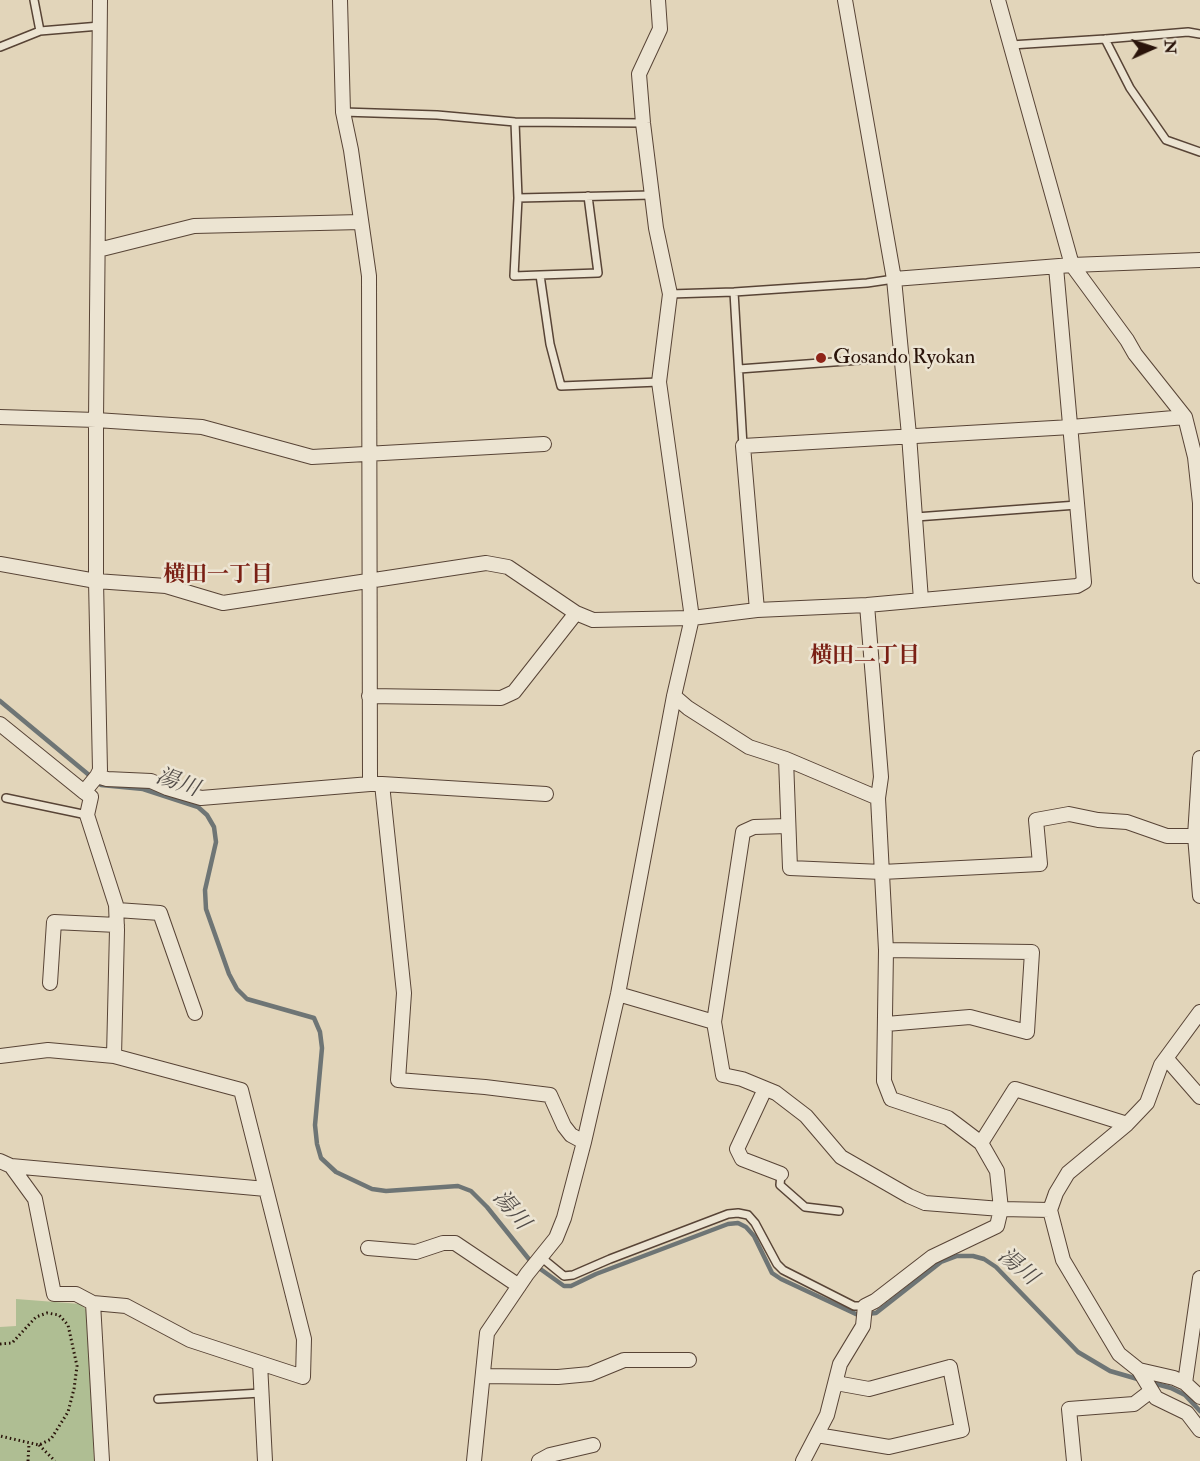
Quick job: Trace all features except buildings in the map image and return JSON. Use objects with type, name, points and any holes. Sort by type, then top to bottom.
[{"type":"street","points":[[100,0],[96,420],[96,581],[100,770],[92,782],[87,815],[117,910],[114,1056]]},
{"type":"street","points":[[340,0],[343,112],[351,150],[369,276],[369,696],[376,784],[404,993],[398,1080],[485,1086],[550,1095],[564,1126],[571,1135],[584,1142]]},
{"type":"street","points":[[474,1461],[487,1333],[519,1286],[556,1239],[564,1218],[584,1142],[618,994],[674,696],[692,618],[659,382],[670,294],[656,228],[639,74],[660,29],[658,0]]},
{"type":"street","points":[[845,0],[894,279],[916,517],[921,600]]},
{"type":"street","points":[[998,0],[1072,266],[1135,354],[1185,417],[1195,457],[1200,503],[1200,576]]},
{"type":"street","points":[[98,250],[194,226],[361,222]]},
{"type":"street","points":[[894,279],[1072,266],[1200,260]]},
{"type":"street","points":[[0,564],[96,581],[166,586],[223,603],[486,563],[508,567],[576,613],[593,620],[692,618],[756,610],[867,605],[1077,586],[1084,582],[1056,267]]},
{"type":"street","points":[[0,417],[201,427],[312,457],[544,444]]},
{"type":"street","points":[[756,610],[743,446],[1071,427],[1185,417]]},
{"type":"street","points":[[803,1461],[827,1415],[840,1364],[863,1326],[865,1306],[875,1301],[932,1257],[997,1226],[1001,1209],[997,1171],[981,1143],[948,1118],[891,1099],[884,1081],[886,950],[878,798],[881,777],[867,605]]},
{"type":"street","points":[[369,696],[501,698],[514,692],[576,613]]},
{"type":"street","points":[[674,696],[688,708],[749,747],[786,759],[878,798]]},
{"type":"street","points":[[0,724],[92,782],[107,779],[151,781],[201,798],[376,784],[546,794]]},
{"type":"street","points":[[1200,758],[1198,836],[1200,896]]},
{"type":"street","points":[[786,759],[790,868],[882,872],[1040,864],[1036,820],[1069,814],[1098,820],[1126,822],[1167,836],[1198,836]]},
{"type":"street","points":[[788,826],[754,826],[743,832],[714,1022],[723,1075],[742,1079],[776,1094],[806,1116],[842,1157],[925,1203],[1050,1210]]},
{"type":"street","points":[[117,910],[160,913],[195,1014]]},
{"type":"street","points":[[50,983],[54,922],[117,925]]},
{"type":"street","points":[[886,950],[1032,952],[1027,1032],[970,1017],[886,1024]]},
{"type":"street","points":[[618,994],[714,1022]]},
{"type":"street","points":[[1200,1012],[1161,1065],[1147,1103],[1127,1124],[1068,1173],[1056,1193],[1050,1210],[1063,1260],[1119,1354],[1139,1370],[1156,1398],[1187,1413],[1200,1430]]},
{"type":"street","points":[[0,1056],[48,1050],[114,1056],[241,1090],[304,1339],[303,1377],[190,1340],[126,1306],[93,1303],[76,1294],[54,1294],[35,1199],[5,1164]]},
{"type":"street","points":[[1166,1058],[1200,1097]]},
{"type":"street","points":[[765,1089],[737,1149],[742,1159],[781,1174]]},
{"type":"street","points":[[981,1143],[1015,1089],[1127,1124]]},
{"type":"street","points":[[5,1164],[266,1189]]},
{"type":"street","points":[[368,1248],[416,1252],[443,1243],[455,1243],[519,1286]]},
{"type":"street","points":[[1185,1383],[1195,1340],[1200,1278]]},
{"type":"street","points":[[93,1303],[102,1461]]},
{"type":"street","points":[[483,1376],[558,1377],[590,1374],[624,1360],[689,1360]]},
{"type":"street","points":[[260,1363],[265,1461]]},
{"type":"street","points":[[817,1435],[889,1447],[962,1430],[950,1367],[869,1389],[836,1383]]},
{"type":"street","points":[[1139,1370],[1174,1378],[1185,1383],[1200,1397]]},
{"type":"street","points":[[1074,1461],[1069,1409],[1134,1404],[1151,1391]]},
{"type":"street","points":[[539,1461],[550,1455],[593,1445]]},
{"type":"lane","points":[[34,0],[40,32]]},
{"type":"lane","points":[[0,47],[40,32],[100,26]]},
{"type":"lane","points":[[1011,45],[1188,32],[1200,34]]},
{"type":"lane","points":[[1106,39],[1130,88],[1166,140],[1200,152]]},
{"type":"lane","points":[[343,112],[437,115],[515,122],[643,123]]},
{"type":"lane","points":[[515,122],[518,198],[514,276],[598,273],[588,196]]},
{"type":"lane","points":[[518,198],[652,195]]},
{"type":"lane","points":[[540,275],[550,344],[561,386],[659,382]]},
{"type":"lane","points":[[670,294],[734,292],[867,283],[894,279]]},
{"type":"lane","points":[[734,292],[743,446]]},
{"type":"lane","points":[[739,369],[901,357]]},
{"type":"lane","points":[[916,517],[1077,505]]},
{"type":"lane","points":[[6,798],[87,815]]},
{"type":"lane","points":[[781,1174],[780,1185],[805,1207],[839,1211]]},
{"type":"lane","points":[[542,1258],[564,1276],[573,1275],[728,1214],[738,1213],[748,1215],[755,1223],[777,1264],[783,1270],[854,1306],[865,1306]]},
{"type":"lane","points":[[158,1399],[261,1393]]},
{"type":"path","points":[[0,1344],[12,1342],[36,1317],[47,1313],[59,1315],[68,1325],[77,1366],[68,1412],[51,1439],[39,1445],[0,1436]]},
{"type":"path","points":[[28,1444],[28,1461]]},
{"type":"path","points":[[39,1445],[55,1461]]},
{"type":"green space","points":[[16,1299],[81,1304],[88,1312],[94,1461],[0,1461],[0,1327],[16,1326]]},
{"type":"waterway","name":"湯川","points":[[0,701],[101,785],[143,789],[198,807],[207,815],[214,827],[216,842],[205,890],[206,909],[229,974],[237,989],[247,999],[314,1018],[320,1032],[322,1048],[315,1125],[317,1144],[321,1158],[336,1172],[372,1189],[386,1191],[458,1186],[471,1191],[487,1207],[532,1263],[564,1286],[571,1286],[596,1274],[728,1224],[738,1223],[746,1227],[754,1236],[772,1273],[858,1315],[876,1313],[941,1262],[957,1256],[973,1256],[984,1259],[996,1267],[1078,1352],[1110,1371],[1141,1380]]},
{"type":"waterway","name":"湯川","points":[[1149,1382],[1171,1388],[1185,1395],[1200,1411]]},
{"type":"place","name":"Gosando Ryokan","points":[[821,358]]},
{"type":"district","name":"横田一丁目","points":[[218,576]]},
{"type":"district","name":"横田二丁目","points":[[865,657]]}]
